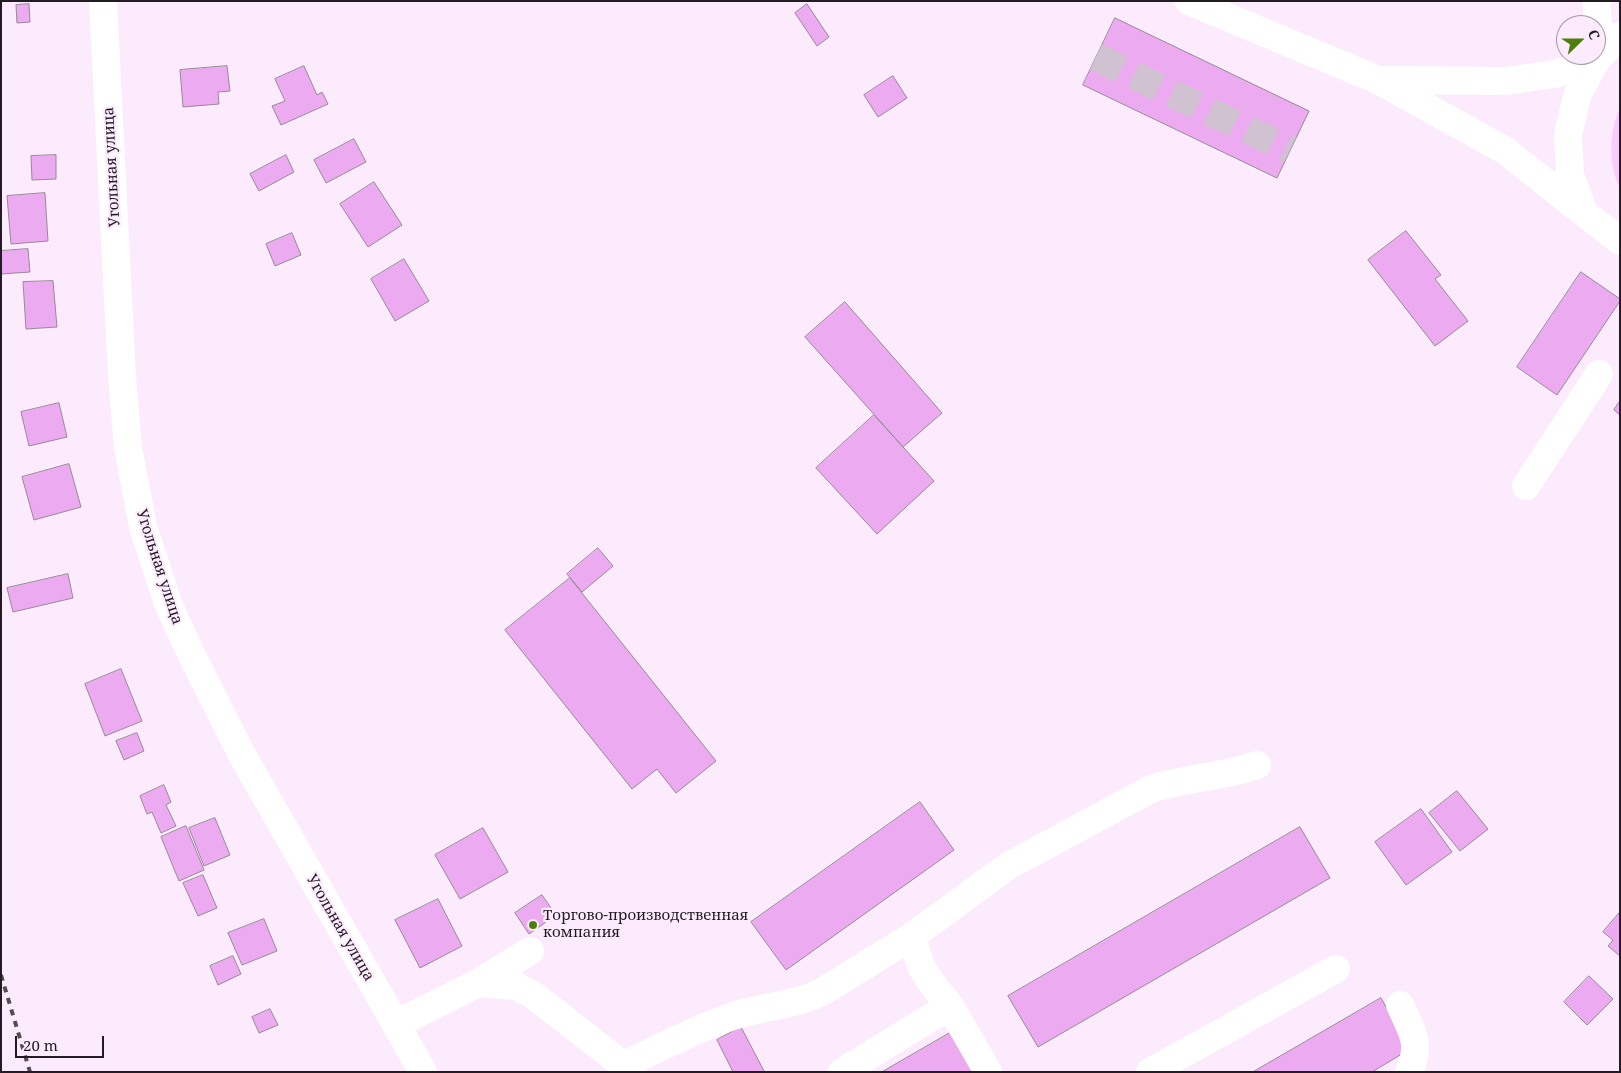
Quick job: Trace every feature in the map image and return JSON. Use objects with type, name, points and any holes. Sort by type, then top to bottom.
[{"type":"street","name":"Угольная улица","points":[[103,1],[123,386],[128,447],[143,527],[170,606],[196,665],[242,755],[422,1072]]},
{"type":"street","points":[[1189,1],[1378,80],[1506,151],[1620,241]]},
{"type":"street","points":[[1596,1],[1597,15]]},
{"type":"street","points":[[1606,50],[1620,36]]},
{"type":"street","points":[[1378,80],[1506,81],[1555,74],[1581,65]]},
{"type":"street","points":[[1584,213],[1570,175],[1568,135],[1577,96],[1593,65]]},
{"type":"street","points":[[1526,486],[1599,374]]},
{"type":"street","points":[[478,983],[516,986],[532,994],[628,1069],[717,1022],[756,1009],[806,999],[848,977],[911,937],[1008,866],[1152,789],[1173,782],[1228,774],[1257,765]]},
{"type":"street","points":[[911,937],[922,968],[933,986],[950,1006],[988,1072]]},
{"type":"street","points":[[396,1024],[478,983],[530,951]]},
{"type":"street","points":[[1150,1072],[1336,969]]},
{"type":"street","points":[[1400,1005],[1414,1036],[1416,1048],[1409,1072]]},
{"type":"street","points":[[842,1072],[950,1006]]},
{"type":"shaded area","points":[[1620,108],[1620,188],[1613,169],[1611,148],[1616,117]]},
{"type":"building","points":[[29,4],[30,22],[17,23],[16,5]]},
{"type":"building","points":[[807,4],[829,37],[817,46],[795,13]]},
{"type":"building","points":[[1115,18],[1309,111],[1277,178],[1083,85]]},
{"type":"building","points":[[227,66],[230,91],[218,92],[219,104],[183,107],[180,70]]},
{"type":"building","points":[[304,66],[317,95],[322,92],[328,104],[281,125],[272,106],[285,101],[275,79]]},
{"type":"building","points":[[893,76],[907,98],[878,117],[864,95]]},
{"type":"building","points":[[354,139],[366,162],[326,183],[314,160]]},
{"type":"building","points":[[56,155],[56,179],[32,180],[31,156]]},
{"type":"building","points":[[286,155],[294,172],[259,191],[250,174]]},
{"type":"building","points":[[374,182],[402,225],[368,247],[340,204]]},
{"type":"building","points":[[45,193],[48,241],[11,244],[7,196]]},
{"type":"building","points":[[1406,231],[1441,275],[1435,279],[1468,321],[1435,346],[1368,260]]},
{"type":"building","points":[[292,233],[301,255],[275,266],[266,244]]},
{"type":"building","points":[[28,249],[30,272],[1,274],[1,251]]},
{"type":"building","points":[[404,259],[429,301],[395,321],[371,279]]},
{"type":"building","points":[[1581,272],[1620,299],[1620,301],[1557,395],[1517,367]]},
{"type":"building","points":[[53,281],[57,327],[26,329],[23,282]]},
{"type":"building","points":[[845,302],[942,413],[903,447],[805,337]]},
{"type":"building","points":[[1620,401],[1620,415],[1614,410]]},
{"type":"building","points":[[59,403],[67,437],[29,446],[21,412]]},
{"type":"building","points":[[874,415],[934,481],[877,534],[816,468]]},
{"type":"building","points":[[69,464],[81,507],[34,520],[22,477]]},
{"type":"building","points":[[598,548],[613,566],[582,592],[567,574]]},
{"type":"building","points":[[68,574],[73,598],[13,612],[7,588]]},
{"type":"building","points":[[570,578],[716,761],[676,793],[657,769],[632,789],[505,630]]},
{"type":"building","points":[[121,669],[142,721],[105,736],[85,684]]},
{"type":"building","points":[[137,733],[144,751],[124,760],[116,741]]},
{"type":"building","points":[[164,785],[171,802],[166,805],[176,826],[161,833],[152,812],[147,814],[140,796]]},
{"type":"building","points":[[1457,791],[1488,829],[1460,851],[1429,813]]},
{"type":"building","points":[[920,802],[954,850],[786,970],[751,922]]},
{"type":"building","points":[[1421,809],[1452,852],[1406,885],[1375,842]]},
{"type":"building","points":[[215,818],[230,855],[204,866],[189,828]]},
{"type":"building","points":[[186,826],[204,870],[179,881],[161,837]]},
{"type":"building","points":[[1300,827],[1330,878],[1038,1047],[1008,996]]},
{"type":"building","points":[[483,828],[508,872],[460,899],[435,855]]},
{"type":"building","points":[[203,875],[217,908],[198,916],[183,883]]},
{"type":"building","points":[[542,895],[556,915],[529,934],[515,913]]},
{"type":"building","points":[[438,899],[462,946],[420,968],[395,920]]},
{"type":"building","points":[[1620,912],[1620,956],[1608,946],[1613,940],[1603,932]]},
{"type":"building","points":[[264,919],[277,951],[242,965],[228,933]]},
{"type":"building","points":[[233,956],[241,974],[218,985],[210,966]]},
{"type":"building","points":[[1589,976],[1613,999],[1587,1025],[1564,1002]]},
{"type":"building","points":[[1381,998],[1410,1049],[1372,1072],[1253,1072]]},
{"type":"building","points":[[270,1009],[278,1025],[259,1033],[252,1017]]},
{"type":"building","points":[[741,1027],[763,1072],[733,1072],[717,1040]]},
{"type":"building","points":[[955,1030],[979,1072],[882,1072]]},
{"type":"tunnel","points":[[1096,57],[1290,150]]},
{"type":"railway","points":[[1,975],[30,1072]]},
{"type":"place","name":"Торгово-производственная компания","points":[[533,925]]}]
